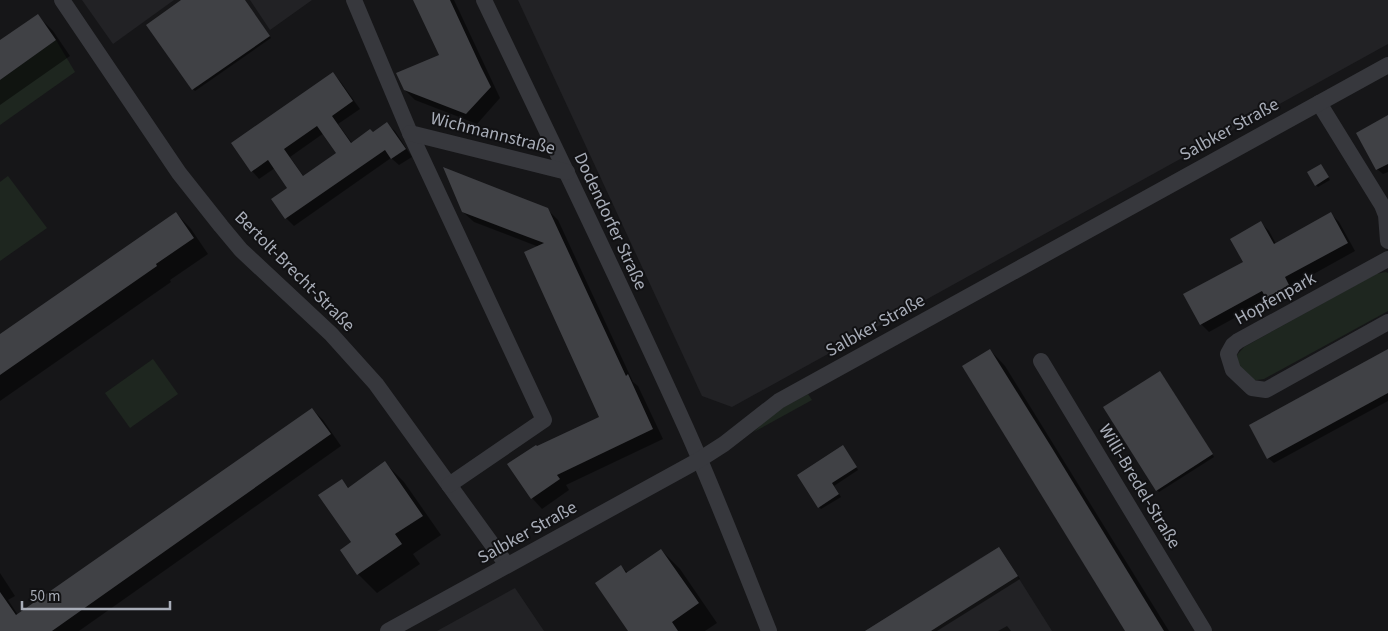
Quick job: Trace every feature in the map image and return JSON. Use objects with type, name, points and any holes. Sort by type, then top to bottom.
[{"type":"street","name":"Bertolt-Brecht-Straße","points":[[62,0],[179,172],[215,218],[241,250],[331,334],[362,367],[507,565]]},
{"type":"street","points":[[354,0],[410,133],[544,420],[449,485]]},
{"type":"street","name":"Dodendorfer Straße","points":[[484,0],[567,172],[699,460],[769,631]]},
{"type":"street","name":"Salbker Straße","points":[[388,631],[699,460],[724,444],[779,401],[1388,65]]},
{"type":"street","points":[[1319,103],[1382,205],[1386,215],[1388,241]]},
{"type":"street","name":"Wichmannstraße","points":[[410,133],[567,172]]},
{"type":"street","name":"Hopfenpark","points":[[1388,259],[1238,341],[1233,345],[1228,354],[1233,370],[1252,388],[1266,390],[1388,322]]},
{"type":"street","name":"Willi-Bredel-Straße","points":[[1041,361],[1204,631]]},
{"type":"shaded area","points":[[82,0],[174,0],[113,44]]},
{"type":"shaded area","points":[[250,0],[312,0],[270,30]]},
{"type":"shaded area","points":[[518,0],[1388,0],[1388,44],[732,407],[702,396]]},
{"type":"shaded area","points":[[56,40],[75,72],[0,125],[0,80]]},
{"type":"shaded area","points":[[8,176],[47,228],[0,261],[0,182]]},
{"type":"shaded area","points":[[1388,273],[1388,311],[1264,379],[1250,381],[1238,365],[1237,355],[1244,347],[1376,274]]},
{"type":"shaded area","points":[[153,359],[178,394],[130,428],[105,393]]},
{"type":"shaded area","points":[[808,394],[812,400],[754,432],[773,413]]},
{"type":"shaded area","points":[[999,547],[1052,631],[865,631],[979,559]]},
{"type":"shaded area","points":[[515,588],[544,631],[437,631]]},
{"type":"building","points":[[181,0],[245,0],[270,36],[192,90],[146,25]]},
{"type":"building","points":[[413,0],[450,0],[491,87],[466,114],[404,90],[396,73],[439,55]]},
{"type":"building","points":[[38,14],[56,40],[0,80],[0,40]]},
{"type":"building","points":[[333,72],[353,101],[332,116],[351,143],[370,129],[373,132],[387,122],[406,149],[391,159],[385,150],[285,219],[271,199],[287,188],[268,160],[251,172],[231,143]],"holes":[[[317,126],[336,153],[303,176],[284,149]]]},
{"type":"building","points":[[1388,115],[1388,164],[1376,170],[1356,133]]},
{"type":"building","points":[[1321,164],[1329,177],[1315,186],[1307,172]]},
{"type":"building","points":[[443,167],[548,208],[626,376],[628,374],[653,429],[557,475],[560,479],[531,499],[507,464],[536,445],[599,417],[524,252],[544,243],[462,212]]},
{"type":"building","points":[[176,212],[194,238],[156,264],[157,266],[0,375],[0,334]]},
{"type":"building","points":[[1331,212],[1348,243],[1285,277],[1289,285],[1266,298],[1262,291],[1200,325],[1183,294],[1243,262],[1230,239],[1261,221],[1274,244]]},
{"type":"building","points":[[990,349],[1164,631],[1125,631],[962,366]]},
{"type":"building","points":[[1388,349],[1388,393],[1267,459],[1249,425]]},
{"type":"building","points":[[1160,371],[1213,454],[1156,491],[1103,407]]},
{"type":"building","points":[[312,408],[331,434],[52,631],[0,631],[0,592],[16,615]]},
{"type":"building","points":[[843,445],[857,467],[832,483],[839,494],[818,508],[797,475]]},
{"type":"building","points":[[385,461],[423,516],[395,534],[402,544],[357,575],[340,550],[351,542],[318,495],[342,479],[348,488]]},
{"type":"building","points":[[999,547],[1018,576],[931,631],[865,631]]},
{"type":"building","points":[[661,549],[699,603],[672,622],[678,631],[628,631],[595,583],[621,565],[626,573]]}]
